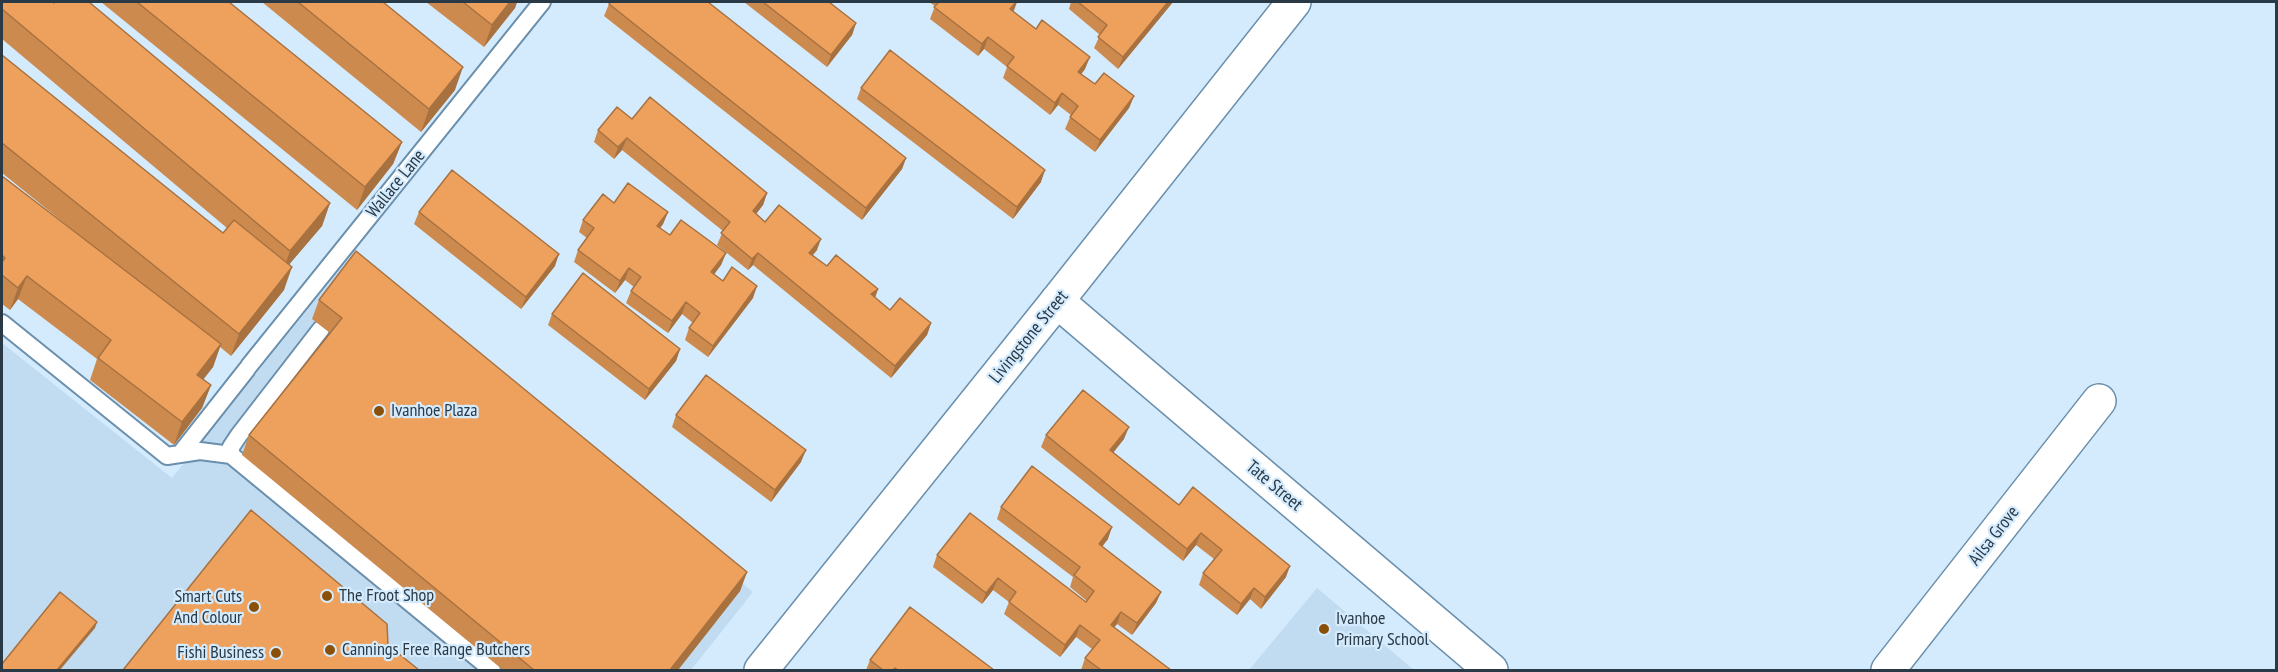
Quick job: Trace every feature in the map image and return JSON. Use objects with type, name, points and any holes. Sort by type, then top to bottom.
[{"type":"street","name":"Livingstone Street","points":[[761,670],[1057,301],[1286,4]]},
{"type":"street","name":"Tate Street","points":[[1057,301],[1491,670]]},
{"type":"street","name":"Ailsa Grove","points":[[1888,670],[2099,400]]},
{"type":"lane","name":"Wallace Lane","points":[[180,454],[542,2]]},
{"type":"lane","points":[[2,323],[167,456],[200,451],[231,455],[492,670]]},
{"type":"lane","points":[[231,455],[231,447],[239,435],[321,329]]},
{"type":"shaded area","name":"Ivanhoe Plaza","points":[[347,261],[753,592],[691,670],[2,670],[2,343],[172,478]]},
{"type":"shaded area","name":"Ivanhoe Primary School","points":[[1317,588],[1414,670],[1249,670]]},
{"type":"building","points":[[2,2],[89,2],[330,203],[290,251],[2,9]]},
{"type":"building","points":[[137,2],[229,2],[402,142],[365,187]]},
{"type":"building","points":[[298,2],[383,2],[463,67],[429,109]]},
{"type":"building","points":[[463,2],[510,2],[492,25]]},
{"type":"building","points":[[611,2],[708,2],[906,158],[866,208],[609,4]]},
{"type":"building","points":[[763,2],[829,2],[856,23],[831,55]]},
{"type":"building","points":[[939,2],[1016,2],[1010,9],[1036,29],[1042,20],[1090,57],[1078,72],[1095,84],[1104,73],[1134,96],[1100,140],[1070,117],[1078,106],[1062,93],[1055,103],[1007,66],[1014,57],[988,37],[982,44],[934,7]]},
{"type":"building","points":[[1078,2],[1168,2],[1123,57],[1098,37],[1107,25]]},
{"type":"building","points":[[890,50],[1045,170],[1017,207],[861,88]]},
{"type":"building","points":[[2,55],[223,233],[234,220],[292,267],[239,334],[2,143]]},
{"type":"building","points":[[650,97],[767,193],[753,211],[765,222],[779,205],[821,239],[809,253],[827,266],[836,255],[878,289],[871,294],[890,310],[900,298],[931,323],[895,366],[758,253],[752,259],[721,233],[730,222],[627,138],[618,147],[598,130],[617,107],[632,119]]},
{"type":"building","points":[[452,170],[559,254],[526,297],[419,212]]},
{"type":"building","points":[[2,176],[221,344],[197,375],[211,385],[182,422],[98,358],[111,340],[27,276],[18,288],[2,275],[2,262],[5,258],[2,255]]},
{"type":"building","points":[[628,183],[668,212],[657,226],[670,235],[681,220],[726,253],[711,272],[723,281],[732,267],[757,286],[713,346],[689,328],[700,313],[686,302],[672,321],[631,291],[641,277],[629,268],[620,281],[578,250],[594,228],[583,220],[603,194],[614,203]]},
{"type":"building","points":[[356,251],[747,572],[670,670],[534,670],[249,435],[342,318],[319,300]]},
{"type":"building","points":[[583,273],[680,349],[649,389],[552,314]]},
{"type":"building","points":[[706,375],[806,450],[775,490],[676,415]]},
{"type":"building","points":[[1083,390],[1129,427],[1110,450],[1179,505],[1193,487],[1290,566],[1265,597],[1254,588],[1241,604],[1203,573],[1222,550],[1201,533],[1187,549],[1046,435]]},
{"type":"building","points":[[1032,466],[1112,527],[1099,544],[1161,592],[1137,623],[1121,612],[1111,625],[1171,670],[1101,670],[1085,658],[1100,640],[1080,625],[1065,645],[1009,602],[1016,592],[998,578],[986,593],[937,555],[970,513],[1086,602],[1094,591],[1074,575],[1080,567],[1001,507]]},
{"type":"building","points":[[251,510],[387,624],[388,645],[419,670],[123,670]]},
{"type":"building","points":[[60,592],[97,622],[57,670],[2,670],[2,664]]},
{"type":"building","points":[[910,607],[994,670],[898,670],[895,668],[883,670],[870,660]]},
{"type":"place","name":"Ivanhoe Plaza","points":[[379,411]]},
{"type":"place","name":"The Froot Shop","points":[[327,596]]},
{"type":"place","name":"Smart Cuts And Colour","points":[[254,607]]},
{"type":"place","name":"Ivanhoe Primary School","points":[[1324,629]]},
{"type":"place","name":"Cannings Free Range Butchers","points":[[330,650]]},
{"type":"place","name":"Fishi Business","points":[[276,653]]}]
